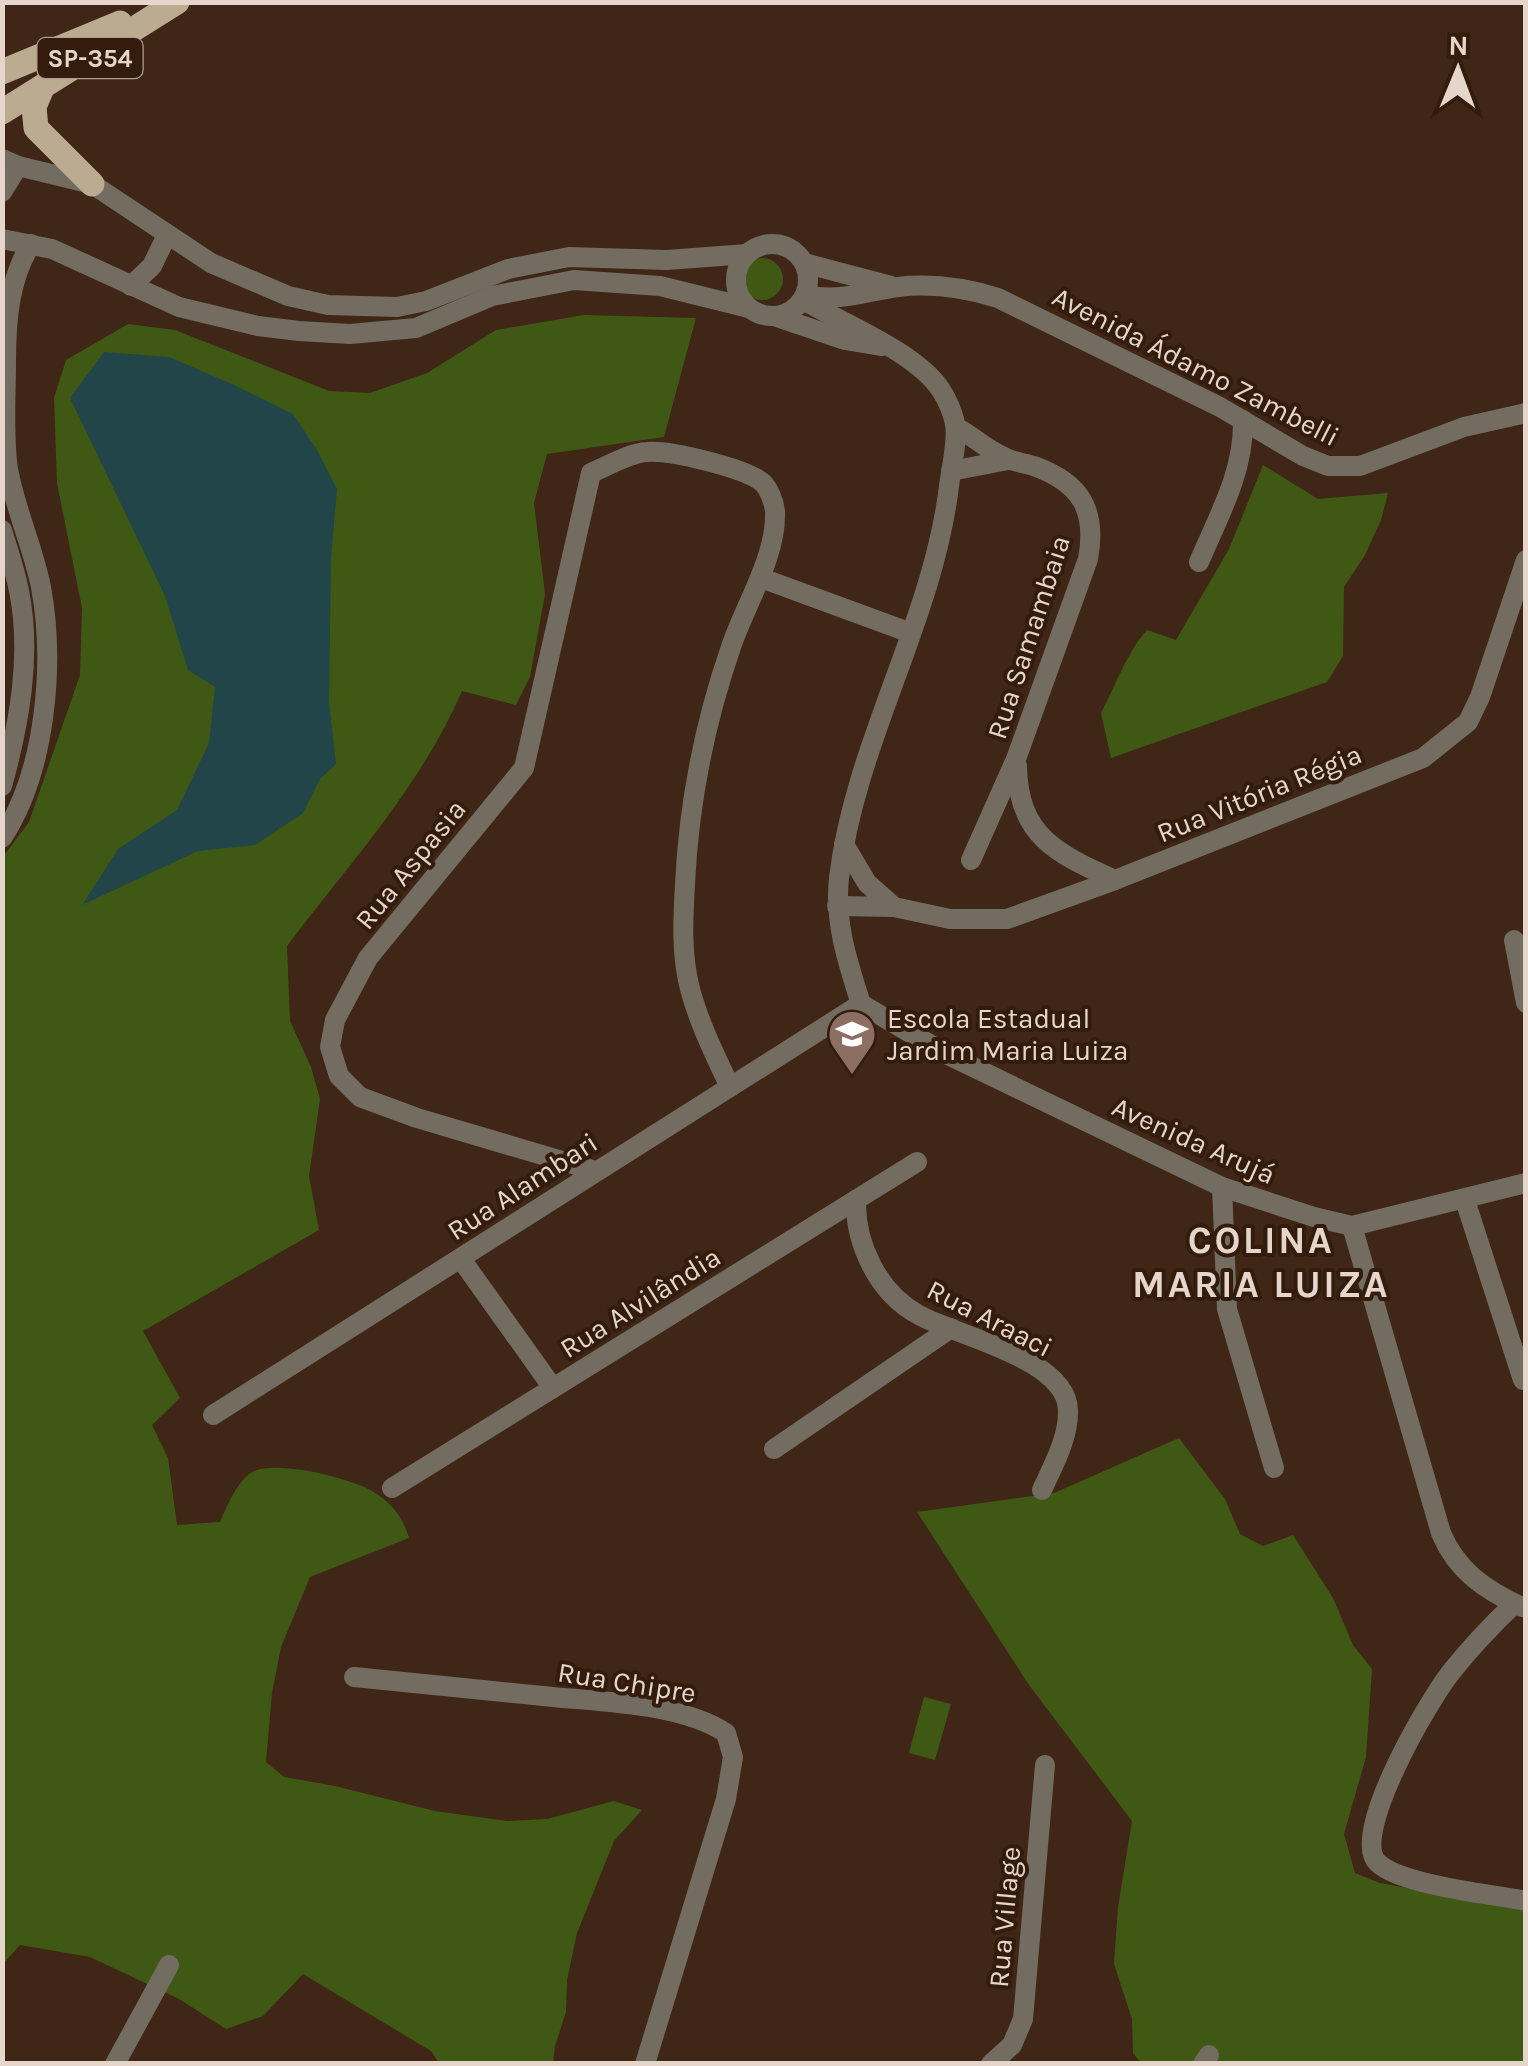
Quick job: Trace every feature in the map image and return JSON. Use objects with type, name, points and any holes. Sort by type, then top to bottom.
[{"type":"main road","name":"SP-354","points":[[2,72],[174,2]]},
{"type":"main road","name":"SP-354","points":[[2,112],[174,2]]},
{"type":"main road","points":[[42,88],[34,107],[36,128],[92,184]]},
{"type":"street","name":"Avenida Ádamo Zambelli","points":[[10,163],[92,184],[211,264],[288,296],[371,309],[426,301],[508,270],[569,257],[667,260],[747,254],[766,244],[778,245],[804,262],[898,287]]},
{"type":"street","points":[[2,192],[10,163]]},
{"type":"street","points":[[131,286],[152,266],[166,236]]},
{"type":"street","points":[[2,239],[78,260],[180,307],[258,326],[350,334],[416,328],[492,296],[574,280],[660,286],[749,308],[846,340],[888,346]]},
{"type":"street","points":[[2,838],[19,809],[34,762],[48,654],[41,585],[9,472],[6,347],[14,278],[31,244]]},
{"type":"street","points":[[747,254],[736,282],[749,308]]},
{"type":"street","points":[[804,262],[808,273],[804,298],[920,369],[942,391],[956,427],[945,520],[933,570],[863,774],[844,844],[838,906],[847,962],[861,1004]]},
{"type":"street","name":"Avenida Ádamo Zambelli","points":[[774,316],[795,308],[804,298],[838,300],[898,287],[957,287],[998,298],[1243,420],[1314,462],[1340,467],[1360,466],[1464,427],[1526,414]]},
{"type":"street","points":[[1199,562],[1236,477],[1243,420]]},
{"type":"street","name":"Rua Samambaia","points":[[956,427],[1008,460],[1049,472],[1073,488],[1084,502],[1092,535],[1088,559],[1016,759],[971,860]]},
{"type":"street","name":"Rua Aspasia","points":[[596,1172],[360,1098],[339,1076],[330,1047],[334,1020],[368,958],[524,768],[591,474],[642,452],[665,452],[703,460],[762,483],[775,508],[761,578]]},
{"type":"street","name":"Rua Samambaia","points":[[951,471],[1008,460]]},
{"type":"street","points":[[2,530],[20,593],[24,664],[12,752],[2,786]]},
{"type":"street","name":"Rua Vitória Régia","points":[[838,906],[894,907],[950,919],[1006,918],[1115,880],[1422,758],[1468,722],[1526,560]]},
{"type":"street","points":[[730,1087],[699,1018],[683,952],[687,836],[694,782],[714,696],[733,640],[761,578],[911,633]]},
{"type":"street","name":"Rua Samambaia","points":[[1016,759],[1017,785],[1032,826],[1047,844],[1067,858],[1115,880]]},
{"type":"street","points":[[844,844],[867,883],[894,907]]},
{"type":"street","points":[[1514,940],[1526,1002]]},
{"type":"street","name":"Rua Alambari","points":[[213,1415],[861,1004]]},
{"type":"street","name":"Avenida Arujá","points":[[861,1004],[948,1055],[1222,1188],[1352,1226]]},
{"type":"street","name":"Rua Alvilândia","points":[[392,1488],[917,1162]]},
{"type":"street","points":[[1526,1183],[1352,1226],[1449,1552],[1496,1596],[1520,1607],[1473,1646],[1428,1705],[1388,1785],[1369,1847],[1374,1860],[1395,1874],[1526,1901]]},
{"type":"street","points":[[1222,1188],[1227,1309],[1274,1468]]},
{"type":"street","name":"Rua Araaci","points":[[856,1200],[856,1228],[878,1276],[917,1315],[980,1338],[1041,1370],[1066,1399],[1068,1411],[1062,1440],[1042,1490]]},
{"type":"street","points":[[1465,1200],[1523,1380]]},
{"type":"street","points":[[461,1259],[554,1388]]},
{"type":"street","points":[[774,1448],[951,1328]]},
{"type":"street","name":"Rua Chipre","points":[[354,1677],[616,1704],[687,1716],[726,1733],[733,1757],[726,1799],[645,2064]]},
{"type":"street","name":"Rua Village","points":[[991,2064],[1012,2044],[1023,2019],[1046,1765]]},
{"type":"street","points":[[115,2064],[170,1965]]},
{"type":"green space","points":[[762,258],[777,264],[783,279],[777,294],[762,300],[747,294],[741,279],[747,264]]},
{"type":"green space","points":[[584,315],[696,318],[664,437],[547,454],[534,503],[545,594],[530,677],[516,705],[462,691],[405,792],[287,946],[290,1021],[311,1067],[320,1099],[309,1176],[319,1230],[143,1331],[180,1398],[152,1425],[168,1458],[177,1525],[220,1522],[232,1496],[249,1474],[260,1469],[293,1469],[333,1477],[377,1494],[401,1518],[409,1538],[310,1577],[281,1647],[266,1762],[284,1777],[435,1811],[507,1821],[547,1819],[614,1801],[642,1810],[614,1841],[577,1933],[567,1980],[566,2012],[553,2063],[439,2063],[431,2051],[303,1974],[263,2016],[226,2029],[179,1999],[90,1957],[20,1945],[3,1964],[2,858],[29,822],[80,675],[82,608],[57,483],[54,398],[66,360],[128,324],[175,330],[329,391],[370,393],[427,373],[496,330]]},
{"type":"green space","points":[[1263,465],[1318,499],[1388,493],[1365,555],[1344,587],[1343,656],[1327,682],[1111,758],[1101,713],[1128,658],[1147,630],[1176,640],[1229,549]]},
{"type":"green space","points":[[1179,1438],[1225,1499],[1240,1534],[1263,1546],[1293,1535],[1333,1598],[1353,1645],[1372,1669],[1366,1757],[1344,1834],[1355,1873],[1380,1883],[1525,1909],[1525,2063],[1141,2063],[1133,2053],[1132,2019],[1114,1964],[1118,1907],[1132,1821],[1029,1685],[917,1512],[1054,1493]]},
{"type":"green space","points":[[924,1697],[951,1704],[935,1760],[909,1753]]},
{"type":"water","points":[[104,352],[169,357],[232,384],[293,414],[317,450],[337,489],[331,558],[329,702],[336,764],[320,779],[303,813],[255,845],[198,851],[82,905],[118,849],[177,810],[209,743],[215,687],[188,670],[165,596],[70,398]]},
{"type":"place","name":"Escola Estadual Jardim Maria Luiza","points":[[852,1076]]},
{"type":"district","name":"COLINA MARIA LUIZA","points":[[1261,1262]]}]
